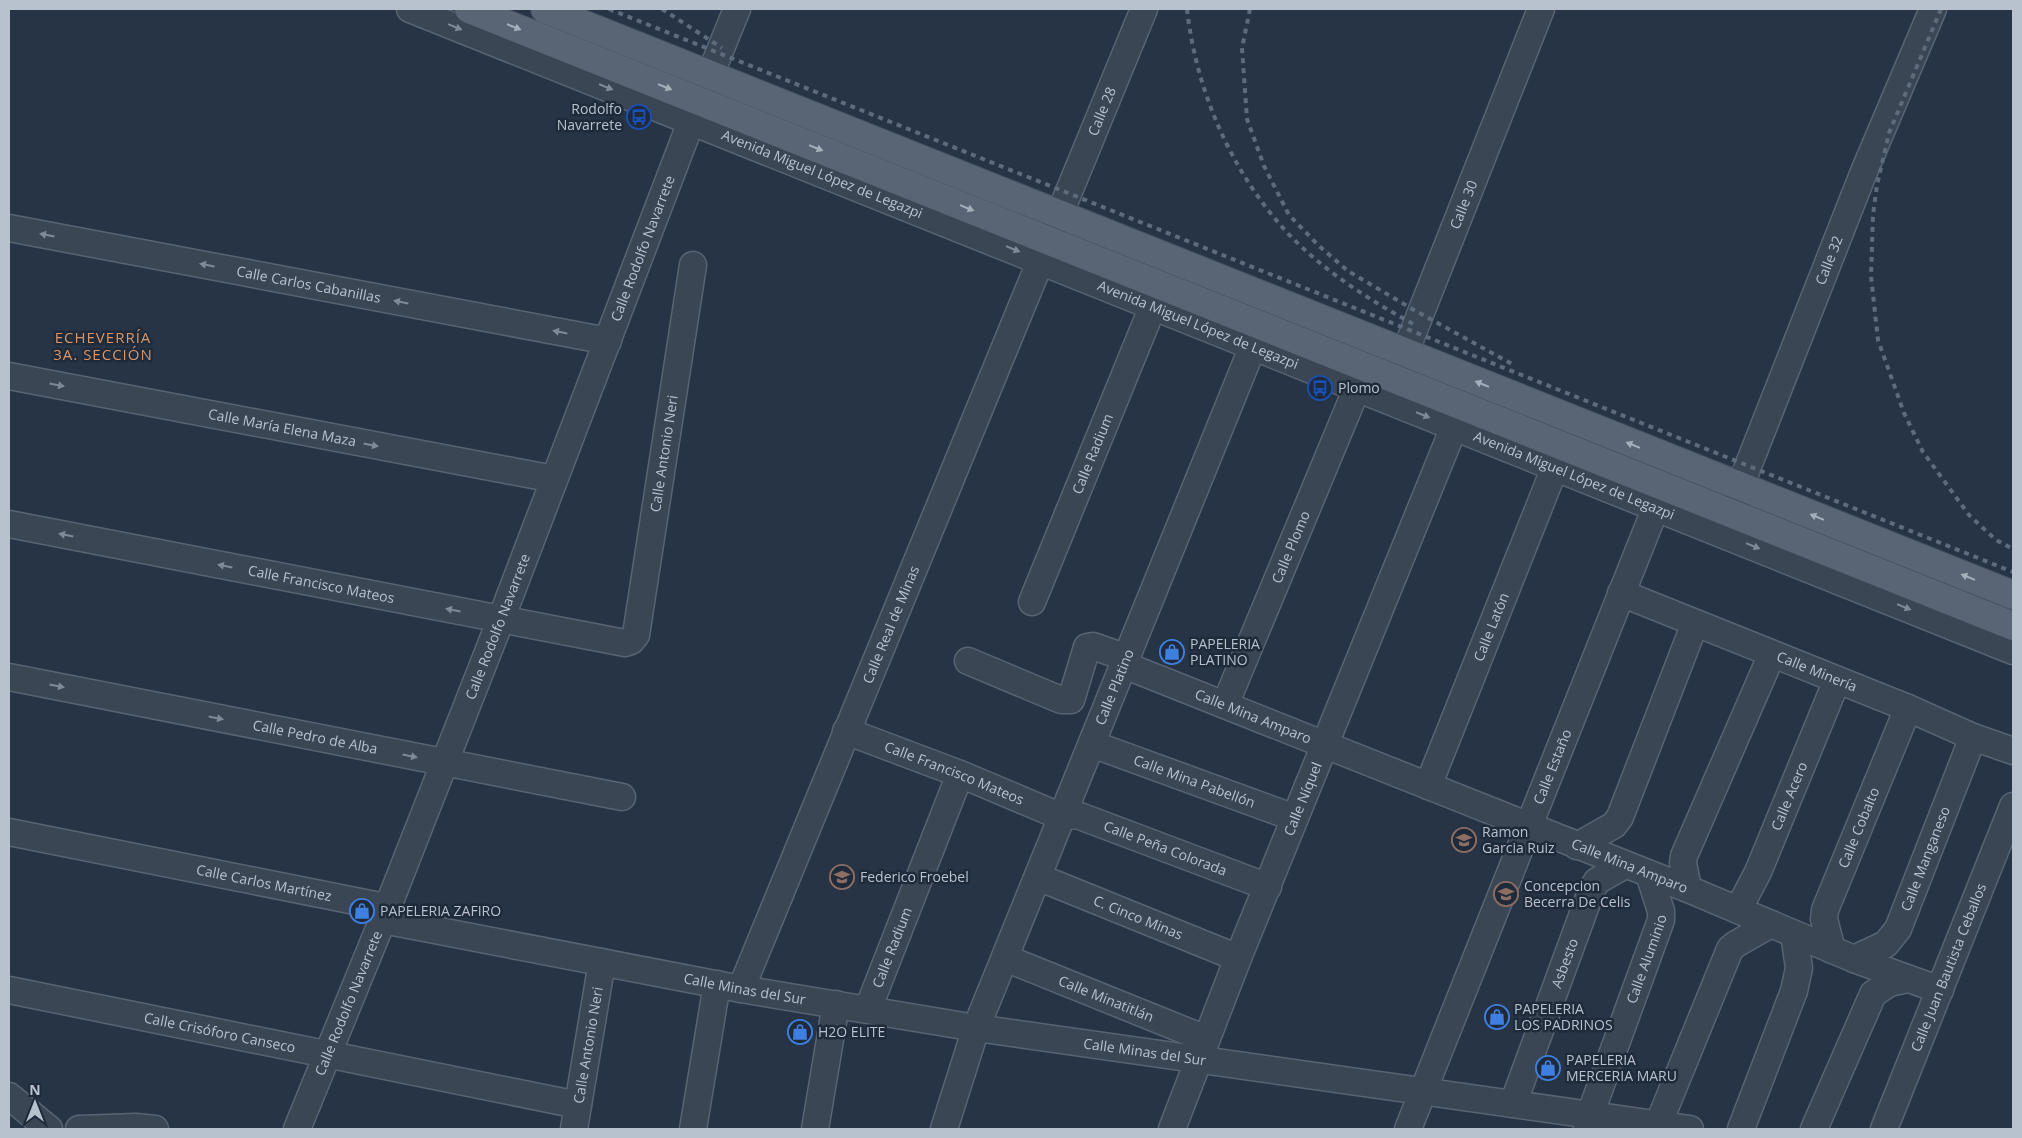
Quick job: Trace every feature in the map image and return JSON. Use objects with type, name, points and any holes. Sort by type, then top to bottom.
[{"type":"main road","name":"Avenida Miguel López de Legazpi","points":[[469,9],[695,111],[1660,497],[1726,523],[2013,626]]},
{"type":"main road","points":[[545,9],[2013,595]]},
{"type":"street","name":"Avenida Miguel López de Legazpi","points":[[410,9],[695,111]]},
{"type":"street","name":"Calle Rodolfo Navarrete","points":[[297,1129],[385,914],[501,619],[695,111],[737,9]]},
{"type":"street","name":"Calle 28","points":[[1043,250],[1144,9]]},
{"type":"street","name":"Calle 30","points":[[1391,389],[1541,9]]},
{"type":"street","name":"Calle 32","points":[[1726,523],[1863,174],[1933,9]]},
{"type":"street","name":"Calle Carlos Cabanillas","points":[[9,228],[608,341]]},
{"type":"street","name":"Avenida Miguel López de Legazpi","points":[[1043,250],[1154,306],[1357,388],[1391,389],[1454,427],[1555,468],[1660,497]]},
{"type":"street","name":"Calle Real de Minas","points":[[693,1129],[729,987],[846,731],[1043,250]]},
{"type":"street","name":"Calle Antonio Neri","points":[[631,641],[636,636],[693,265]]},
{"type":"street","name":"Calle Radium","points":[[1032,602],[1154,306]]},
{"type":"street","name":"Calle Platino","points":[[944,1129],[976,1028],[1253,346]]},
{"type":"street","name":"Calle María Elena Maza","points":[[9,376],[554,479]]},
{"type":"street","name":"Calle Plomo","points":[[1225,706],[1357,388]]},
{"type":"street","name":"Calle Níquel","points":[[1172,1129],[1238,958],[1454,427]]},
{"type":"street","name":"Calle Estaño","points":[[1408,1129],[1674,461]]},
{"type":"street","name":"Calle Latón","points":[[1428,786],[1555,468]]},
{"type":"street","name":"Avenida Miguel López de Legazpi","points":[[1726,523],[2013,651]]},
{"type":"street","name":"Calle Francisco Mateos","points":[[9,524],[618,643],[631,641]]},
{"type":"street","name":"Calle Minería","points":[[1621,594],[1908,708],[1973,737],[2013,751]]},
{"type":"street","points":[[1577,846],[1614,825],[1620,817],[1695,623]]},
{"type":"street","name":"Calle Mina Amparo","points":[[968,661],[1061,700],[1071,700],[1087,647],[1092,646],[1225,706],[1688,889],[1843,954],[1940,990]]},
{"type":"street","points":[[1688,889],[1683,863],[1684,856],[1772,654]]},
{"type":"street","name":"Calle Pedro de Alba","points":[[9,677],[622,797]]},
{"type":"street","name":"Calle Acero","points":[[1738,910],[1758,872],[1837,680]]},
{"type":"street","name":"Calle Cobalto","points":[[1843,954],[1824,919],[1825,910],[1908,708]]},
{"type":"street","name":"Calle Francisco Mateos","points":[[846,731],[960,774],[1062,817]]},
{"type":"street","name":"Calle Manganeso","points":[[1843,954],[1886,944],[1898,929],[1973,737]]},
{"type":"street","name":"Calle Mina Pabellón","points":[[1092,744],[1296,818]]},
{"type":"street","name":"Calle Radium","points":[[868,1009],[960,774]]},
{"type":"street","name":"Calle Juan Bautista Ceballos","points":[[1884,1129],[2013,806]]},
{"type":"street","name":"Calle Peña Colorada","points":[[1062,817],[1077,815],[1268,887]]},
{"type":"street","name":"Calle Carlos Martínez","points":[[9,832],[375,905],[392,922],[602,962]]},
{"type":"street","name":"Asbesto","points":[[1513,1104],[1592,889],[1597,881],[1637,869]]},
{"type":"street","name":"Calle Aluminio","points":[[1588,1122],[1661,920],[1661,910],[1637,869]]},
{"type":"street","name":"C. Cinco Minas","points":[[1038,877],[1238,958]]},
{"type":"street","points":[[1658,1125],[1730,949],[1736,944],[1782,929],[1799,968],[1794,991],[1741,1129]]},
{"type":"street","name":"Calle Minatitlán","points":[[1005,958],[1202,1049]]},
{"type":"street","name":"Calle Antonio Neri","points":[[576,1117],[602,962]]},
{"type":"street","name":"Calle Minas del Sur","points":[[602,962],[729,987],[976,1028],[1202,1049],[1423,1091],[1513,1104],[1588,1122],[1658,1125],[1690,1129]]},
{"type":"street","points":[[1814,1129],[1874,994],[1889,983],[1908,979]]},
{"type":"street","name":"Calle Crisóforo Canseco","points":[[9,990],[327,1054],[576,1117]]},
{"type":"street","points":[[815,1129],[836,1004]]},
{"type":"street","points":[[9,1096],[49,1129]]},
{"type":"street","points":[[78,1129],[136,1127],[155,1129]]},
{"type":"railway","points":[[609,9],[2013,572]]},
{"type":"railway","points":[[662,9],[722,48]]},
{"type":"railway","points":[[1187,9],[1191,39],[1198,68],[1218,126],[1246,179],[1264,204],[1297,243],[1329,270],[1363,294],[1417,326]]},
{"type":"railway","points":[[1250,9],[1242,48],[1247,119],[1264,166],[1289,215],[1319,246],[1348,271],[1512,364]]},
{"type":"railway","points":[[1941,9],[1889,133],[1877,185],[1873,215],[1871,276],[1878,340],[1904,413],[1923,452],[1969,515],[1996,540],[2013,549]]},
{"type":"place","name":"Rodolfo Navarrete","points":[[639,117]]},
{"type":"place","name":"Plomo","points":[[1320,388]]},
{"type":"place","name":"PAPELERIA PLATINO","points":[[1172,652]]},
{"type":"place","name":"Ramon Garcia Ruiz","points":[[1464,840]]},
{"type":"place","name":"Federico Froebel","points":[[842,877]]},
{"type":"place","name":"Concepcion Becerra De Celis","points":[[1506,894]]},
{"type":"place","name":"PAPELERIA ZAFIRO","points":[[362,911]]},
{"type":"place","name":"PAPELERIA LOS PADRINOS","points":[[1497,1017]]},
{"type":"place","name":"H2O ELITE","points":[[800,1032]]},
{"type":"place","name":"PAPELERIA MERCERIA MARU","points":[[1548,1068]]},
{"type":"district","name":"ECHEVERRÍA 3A. SECCIÓN","points":[[103,346]]}]
